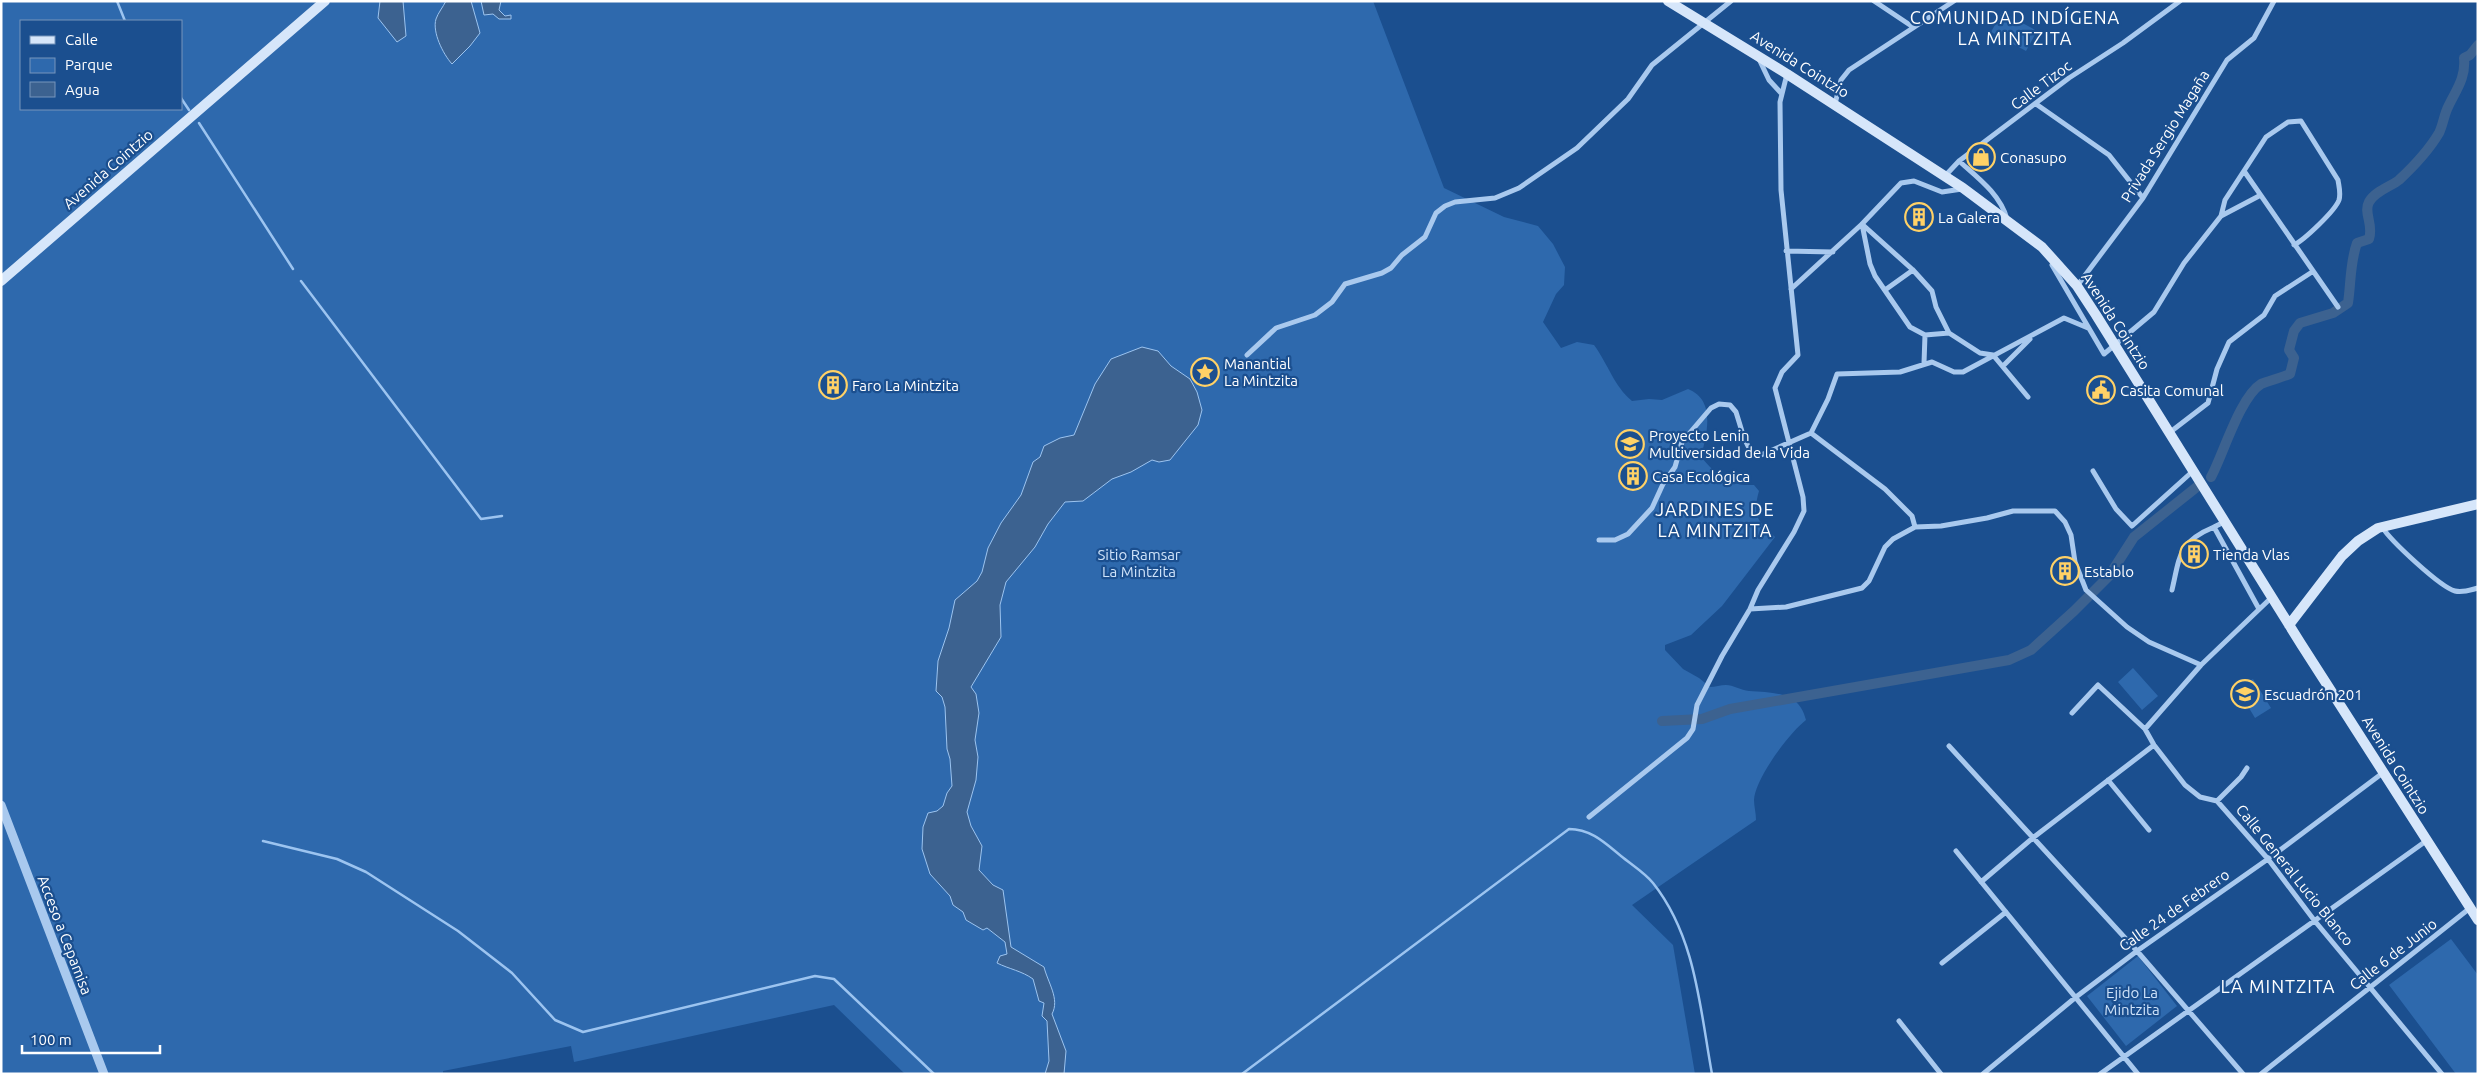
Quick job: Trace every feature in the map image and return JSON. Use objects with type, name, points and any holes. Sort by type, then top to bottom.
[{"type":"main road","name":"Avenida Cointzio","points":[[1,281],[324,1]]},
{"type":"main road","name":"Avenida Cointzio","points":[[1668,1],[1702,23],[1757,54],[1963,188],[2042,247],[2077,286],[2289,625],[2478,920]]},
{"type":"main road","points":[[2289,625],[2342,556],[2358,541],[2382,527],[2478,504]]},
{"type":"street","points":[[1248,355],[1276,328],[1315,315],[1332,302],[1345,284],[1382,273],[1391,268],[1402,255],[1425,237],[1436,213],[1445,206],[1455,202],[1496,198],[1518,188],[1578,148],[1628,99],[1652,66],[1731,1]]},
{"type":"street","points":[[1874,1],[1913,27]]},
{"type":"street","points":[[1835,104],[1841,80],[1849,70],[1954,1]]},
{"type":"street","name":"Calle Tizoc","points":[[1945,176],[1959,161],[2069,78],[2180,1]]},
{"type":"street","name":"Privada Sergio Magaña","points":[[2077,286],[2143,198],[2227,60],[2254,38],[2274,1]]},
{"type":"street","points":[[1757,54],[1769,80],[1781,92]]},
{"type":"street","points":[[1590,817],[1687,738],[1694,723],[1697,705],[1722,656],[1750,609],[1758,590],[1794,532],[1804,511],[1803,498],[1775,388],[1782,372],[1798,355],[1781,190],[1781,92],[1787,74]]},
{"type":"street","points":[[2036,104],[2109,155],[2143,198]]},
{"type":"street","points":[[2221,216],[2225,200],[2266,136],[2288,122],[2301,121],[2338,180],[2340,191],[2338,202],[2304,240],[2294,245]]},
{"type":"street","points":[[1959,161],[1995,194],[2004,207],[2008,222]]},
{"type":"street","points":[[2244,171],[2259,196],[2338,307]]},
{"type":"street","points":[[1791,289],[1833,252],[1901,183],[1914,180],[1942,192],[1963,188]]},
{"type":"street","points":[[2042,247],[2104,354],[2154,312],[2184,263],[2221,216],[2259,196]]},
{"type":"street","points":[[1862,224],[1913,270],[1932,291],[1936,308],[1949,333],[1980,353],[1993,355],[2028,397]]},
{"type":"street","points":[[1862,224],[1870,264],[1875,276],[1910,327],[1926,334],[1949,333]]},
{"type":"street","points":[[1786,251],[1833,252]]},
{"type":"street","points":[[1885,290],[1913,270]]},
{"type":"street","points":[[2169,433],[2208,403],[2217,369],[2228,342],[2264,316],[2275,296],[2312,272]]},
{"type":"street","points":[[1599,540],[1615,540],[1628,534],[1652,508],[1663,484],[1675,468],[1682,442],[1711,408],[1719,404],[1730,406],[1736,412],[1744,438],[1751,452],[1760,455],[1811,433],[1828,399],[1836,374],[1900,372],[1932,362],[1954,372],[1963,372],[2064,318],[2088,328]]},
{"type":"street","points":[[1924,363],[1923,350],[1926,334]]},
{"type":"street","points":[[2004,366],[2033,335]]},
{"type":"street","points":[[1811,433],[1885,489],[1912,516],[1915,527]]},
{"type":"street","points":[[2093,471],[2116,509],[2132,526],[2193,471]]},
{"type":"street","points":[[1750,609],[1786,608],[1816,598],[1862,588],[1869,581],[1886,547],[1893,539],[1915,527],[1941,526],[1987,518],[2013,511],[2055,511],[2065,522],[2071,536],[2075,562],[2091,593],[2127,627],[2149,642],[2201,665]]},
{"type":"street","points":[[2172,590],[2182,549],[2192,537],[2224,522]]},
{"type":"street","points":[[2214,527],[2259,609]]},
{"type":"street","points":[[2382,527],[2401,551],[2454,591],[2465,592],[2478,588]]},
{"type":"street","points":[[2145,729],[2201,665],[2272,597]]},
{"type":"street","name":"Calle General Lucio Blanco","points":[[2072,713],[2098,685],[2145,729],[2154,745],[2185,785],[2200,797],[2217,801],[2268,859],[2314,920],[2442,1074]]},
{"type":"street","points":[[1981,882],[2034,837],[2154,745]]},
{"type":"street","points":[[1949,746],[2137,951],[2243,1074]]},
{"type":"street","points":[[2217,801],[2241,777],[2247,768]]},
{"type":"street","name":"Calle 24 de Febrero","points":[[1983,1074],[2076,997],[2137,951],[2268,859],[2384,772]]},
{"type":"street","points":[[2108,780],[2149,830]]},
{"type":"street","name":"Acceso a Cepamisa","points":[[1,805],[104,1074]]},
{"type":"street","points":[[2100,1074],[2426,841]]},
{"type":"street","points":[[1956,851],[2138,1074]]},
{"type":"street","name":"Calle 6 de Junio","points":[[2261,1074],[2470,908]]},
{"type":"street","points":[[1942,962],[2006,912]]},
{"type":"street","points":[[1899,1022],[1941,1074]]},
{"type":"green space","name":"Sitio Ramsar La Mintzita","points":[[1,1],[1373,1],[1444,188],[1504,217],[1538,226],[1553,244],[1565,267],[1564,285],[1556,294],[1543,322],[1561,348],[1577,342],[1594,345],[1620,389],[1632,401],[1662,400],[1688,389],[1697,394],[1703,401],[1707,418],[1707,428],[1701,457],[1724,479],[1737,484],[1754,485],[1759,491],[1756,512],[1760,522],[1775,537],[1722,606],[1691,635],[1665,645],[1665,650],[1683,669],[1710,687],[1729,685],[1746,690],[1784,695],[1798,704],[1806,720],[1782,745],[1760,780],[1754,800],[1756,820],[1632,905],[1673,945],[1695,1074],[905,1074],[834,1005],[574,1062],[571,1046],[443,1071],[443,1074],[1,1074]]},
{"type":"green space","points":[[2002,12],[2037,31],[2026,51],[1991,32]]},
{"type":"green space","points":[[2133,668],[2158,696],[2142,710],[2118,682]]},
{"type":"green space","points":[[2253,679],[2271,708],[2255,718],[2237,688]]},
{"type":"green space","points":[[2451,939],[2478,975],[2478,1074],[2456,1074],[2389,985]]},
{"type":"green space","name":"Ejido La Mintzita","points":[[2138,956],[2177,1006],[2126,1046],[2087,996]]},
{"type":"water","points":[[380,1],[403,1],[406,36],[397,42],[378,18]]},
{"type":"water","points":[[446,1],[471,1],[480,33],[452,64],[442,49],[435,24],[438,14]]},
{"type":"water","points":[[481,1],[501,1],[499,10],[505,16],[511,15],[511,19],[499,19],[493,14],[484,15]]},
{"type":"water","name":"Manantial La Mintzita","points":[[1142,347],[1158,351],[1171,366],[1190,379],[1197,392],[1202,410],[1198,425],[1170,460],[1159,462],[1152,460],[1131,472],[1112,479],[1083,501],[1065,502],[1048,524],[1035,547],[1006,582],[1000,605],[1001,637],[971,687],[976,694],[979,713],[975,740],[978,757],[976,780],[967,812],[971,826],[982,846],[979,870],[993,885],[1003,890],[1011,947],[1044,967],[1054,997],[1055,1003],[1052,1014],[1066,1051],[1064,1074],[1045,1074],[1049,1061],[1047,1021],[1042,1016],[1044,1003],[1039,1001],[1033,979],[997,963],[1000,956],[1007,954],[1005,942],[987,928],[983,930],[966,920],[963,912],[953,905],[950,896],[930,874],[922,849],[923,827],[928,813],[937,811],[943,806],[947,793],[952,786],[950,759],[947,749],[945,707],[942,697],[936,691],[938,661],[949,628],[955,600],[977,581],[982,572],[988,548],[1001,523],[1021,495],[1033,462],[1040,457],[1044,446],[1060,438],[1074,435],[1095,384],[1111,359]]},
{"type":"waterway","points":[[117,1],[125,20]]},
{"type":"waterway","points":[[2211,477],[2239,413],[2253,391],[2261,384],[2290,374],[2294,358],[2289,350],[2294,331],[2300,323],[2333,313],[2348,303],[2352,265],[2357,243],[2369,239],[2370,228],[2367,210],[2369,202],[2379,192],[2399,180],[2421,158],[2435,139],[2462,78],[2464,58],[2470,55],[2478,45]]},
{"type":"waterway","points":[[182,100],[189,110]]},
{"type":"waterway","points":[[199,123],[293,269]]},
{"type":"waterway","points":[[301,281],[481,519],[502,516]]},
{"type":"waterway","points":[[1662,721],[1702,719],[1730,709],[2009,660],[2031,650],[2074,611],[2109,576],[2134,537],[2198,486]]},
{"type":"waterway","points":[[1242,1074],[1569,829],[1584,831],[1603,842],[1646,876],[1667,904],[1679,926],[1694,974],[1712,1074]]},
{"type":"waterway","points":[[263,841],[337,859],[366,872],[458,931],[512,973],[555,1020],[583,1032],[815,976],[834,979],[934,1074]]},
{"type":"place","name":"Conasupo","points":[[1981,157]]},
{"type":"place","name":"La Galera","points":[[1919,217]]},
{"type":"place","name":"Manantial La Mintzita","points":[[1205,372]]},
{"type":"place","name":"Faro La Mintzita","points":[[833,385]]},
{"type":"place","name":"Casita Comunal","points":[[2101,390]]},
{"type":"place","name":"Proyecto Lenin Multiversidad de la Vida","points":[[1630,444]]},
{"type":"place","name":"Casa Ecológica","points":[[1633,476]]},
{"type":"place","name":"Tienda Vlas","points":[[2194,554]]},
{"type":"place","name":"Establo","points":[[2065,571]]},
{"type":"place","name":"Escuadrón 201","points":[[2245,694]]},
{"type":"district","name":"COMUNIDAD INDÍGENA LA MINTZITA","points":[[2015,27]]},
{"type":"district","name":"JARDINES DE LA MINTZITA","points":[[1715,519]]},
{"type":"district","name":"LA MINTZITA","points":[[2278,986]]}]
